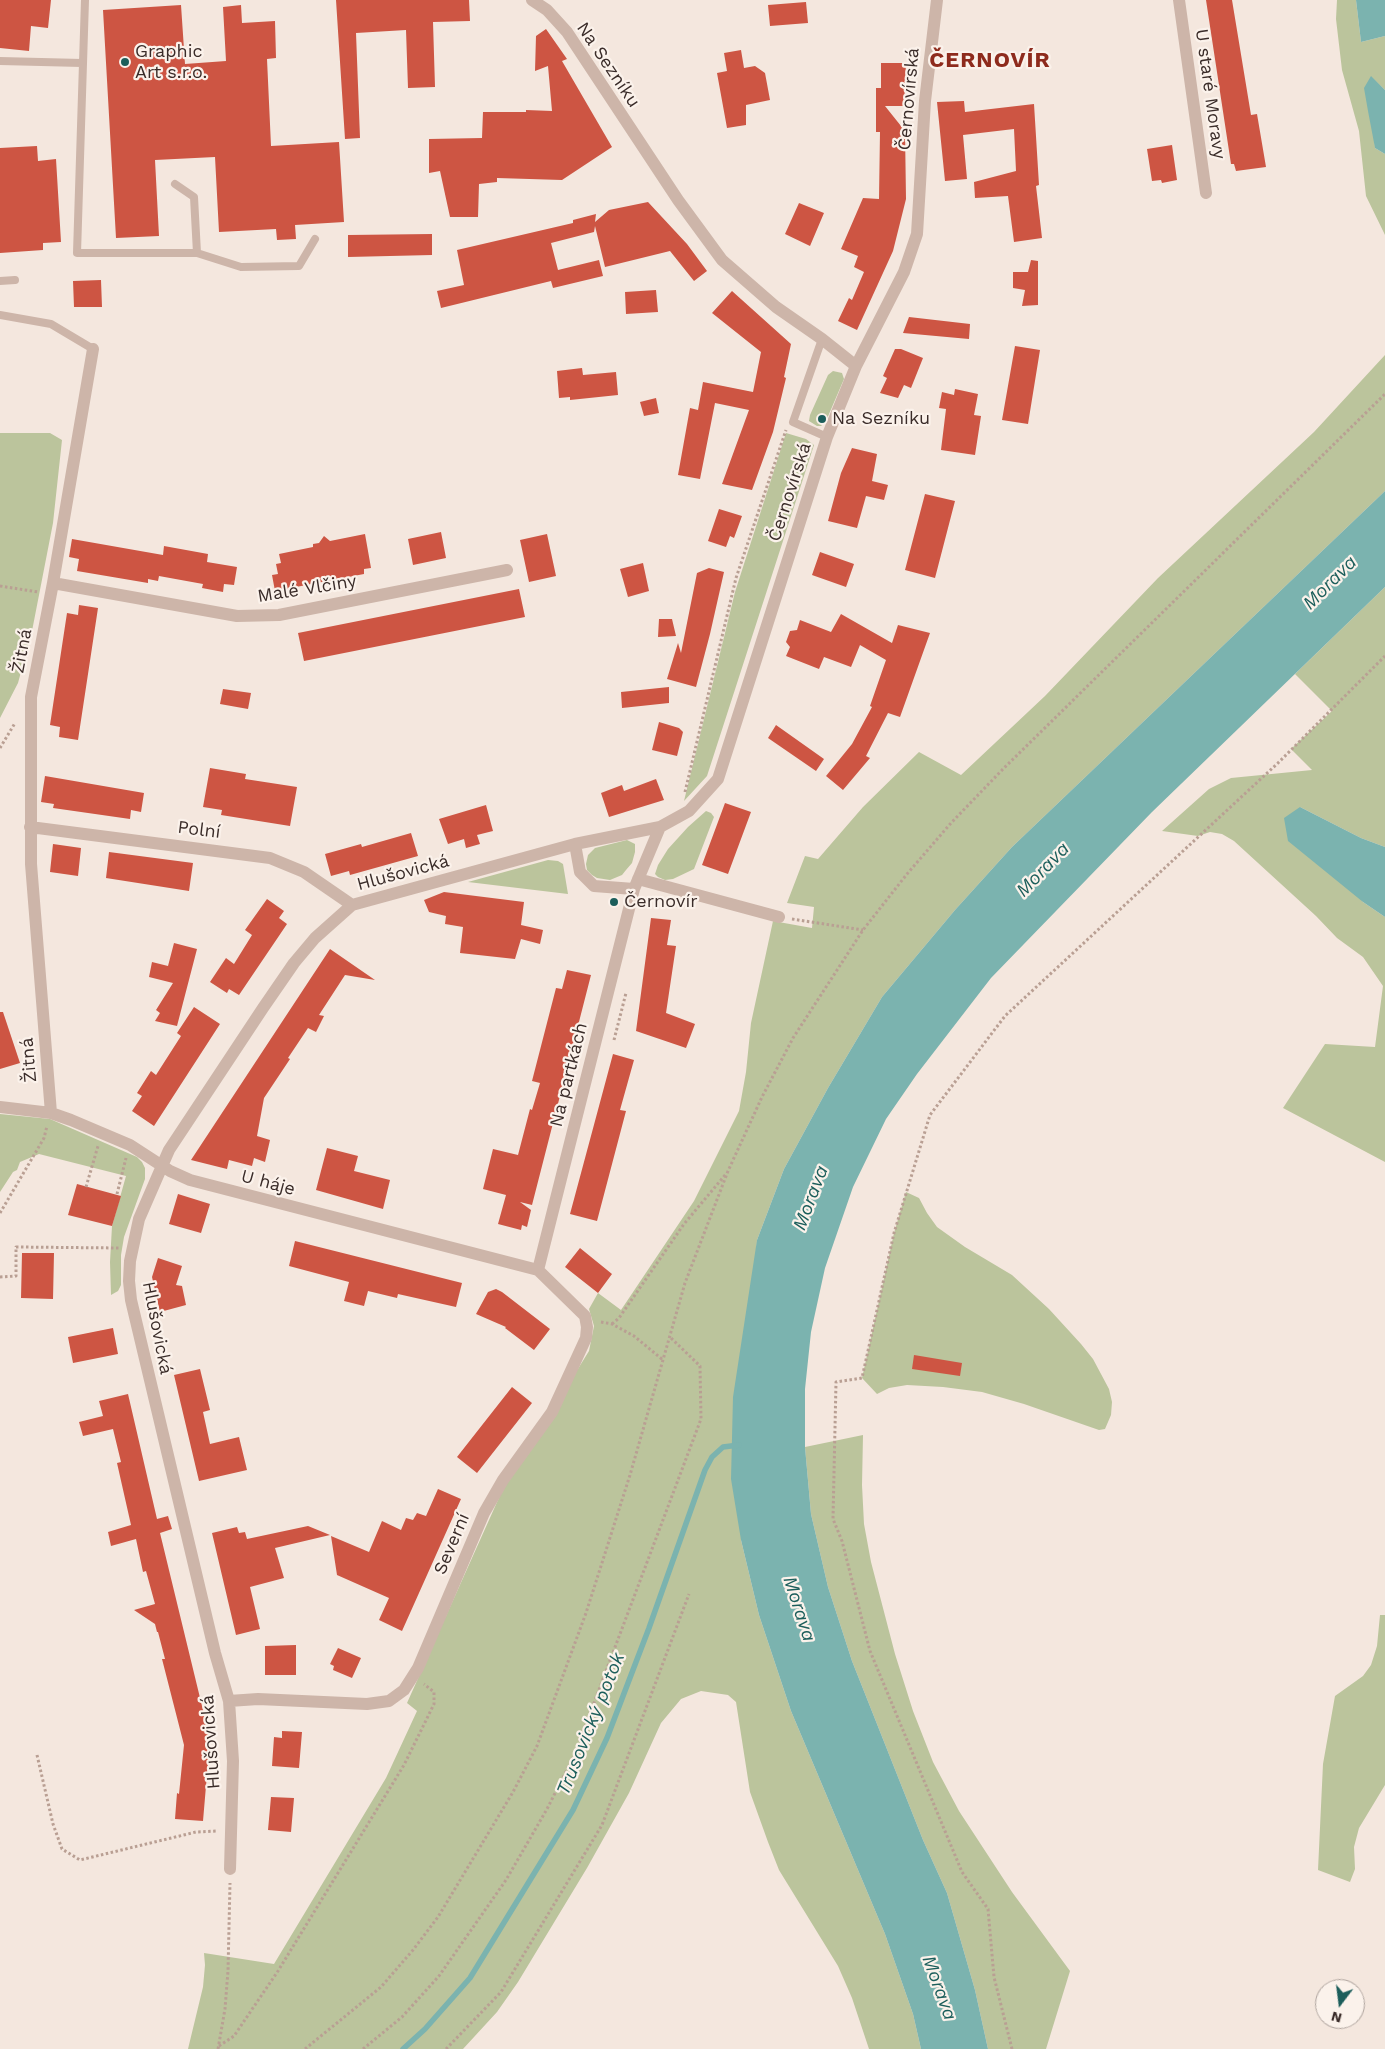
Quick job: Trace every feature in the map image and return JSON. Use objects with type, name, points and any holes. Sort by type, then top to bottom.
[{"type":"street","name":"Na Sezníku","points":[[532,0],[547,10],[566,32],[678,200],[722,260],[776,307],[822,339],[856,366]]},
{"type":"street","name":"Černovírská","points":[[660,827],[689,811],[718,779],[827,437],[856,366],[904,272],[917,234],[925,101],[937,0]]},
{"type":"street","name":"U staré Moravy","points":[[1179,0],[1206,193]]},
{"type":"street","name":"Žitná","points":[[51,1113],[41,1001],[30,826],[31,697],[52,588],[93,349]]},
{"type":"street","name":"Malé Vlčiny","points":[[52,588],[237,616],[270,615],[507,570]]},
{"type":"street","name":"Polní","points":[[30,826],[270,858],[304,872],[352,904]]},
{"type":"street","name":"Hlušovická","points":[[230,1869],[233,1761],[229,1701],[215,1653],[131,1300],[129,1272],[132,1248],[139,1219],[161,1165],[179,1133],[294,963],[315,938],[352,904],[575,844],[660,827]]},
{"type":"street","name":"Na partkách","points":[[538,1270],[636,884],[660,827]]},
{"type":"street","points":[[575,844],[580,872],[594,886],[636,884],[779,917]]},
{"type":"street","name":"U háje","points":[[0,1107],[51,1113],[102,1132],[130,1145],[179,1176],[204,1184],[538,1270]]},
{"type":"street","points":[[538,1270],[570,1300],[585,1316],[586,1320]]},
{"type":"street","name":"Severní","points":[[229,1701],[258,1699],[368,1704],[389,1701],[404,1690],[418,1668],[484,1513],[504,1480],[552,1412],[586,1338],[588,1327],[586,1320]]},
{"type":"lane","points":[[85,0],[77,253],[197,253],[241,267],[299,266],[315,239]]},
{"type":"lane","points":[[0,61],[82,63]]},
{"type":"lane","points":[[175,184],[194,197],[197,253]]},
{"type":"lane","points":[[0,280],[15,280]]},
{"type":"lane","points":[[0,315],[51,324],[93,349]]},
{"type":"lane","points":[[822,339],[793,422],[827,437]]},
{"type":"path","points":[[305,2049],[350,2015],[381,1988],[413,1950],[438,1917],[513,1792],[537,1746],[586,1613],[630,1475],[685,1282],[728,1171],[762,1096],[793,1038],[863,930],[951,823],[1004,768],[1385,394]]},
{"type":"path","points":[[679,816],[708,687],[736,578],[784,432],[793,422]]},
{"type":"path","points":[[0,586],[52,588]]},
{"type":"path","points":[[1012,2049],[994,1977],[988,1909],[962,1872],[870,1651],[842,1541],[834,1519],[836,1382],[862,1378],[894,1233],[930,1115],[1004,1016],[1278,764],[1385,656]]},
{"type":"path","points":[[779,917],[863,930]]},
{"type":"path","points":[[0,1213],[44,1138],[51,1113]]},
{"type":"path","points":[[86,1187],[102,1132]]},
{"type":"path","points":[[117,1194],[130,1145]]},
{"type":"path","points":[[612,1324],[619,1318],[684,1224],[728,1171]]},
{"type":"path","points":[[0,1278],[16,1276],[16,1247],[132,1248]]},
{"type":"path","points":[[586,1320],[612,1324],[634,1336],[663,1360]]},
{"type":"path","points":[[363,2049],[402,2017],[439,1976],[506,1880],[547,1809],[574,1756],[700,1419],[700,1366],[670,1337]]},
{"type":"path","points":[[446,2049],[501,1992],[602,1825],[688,1594]]},
{"type":"path","points":[[219,2047],[234,2036],[278,1971],[404,1765],[434,1704],[434,1692],[414,1674]]},
{"type":"path","points":[[37,1755],[53,1824],[62,1850],[80,1860],[196,1832],[230,1830]]},
{"type":"path","points":[[219,2047],[228,1971],[230,1869]]},
{"type":"green space","points":[[1337,0],[1356,0],[1361,42],[1385,36],[1385,90],[1371,77],[1375,148],[1385,154],[1385,235],[1366,196],[1359,131],[1342,70],[1336,19]]},
{"type":"green space","points":[[1385,355],[1385,491],[1012,847],[955,910],[882,997],[828,1088],[784,1169],[757,1240],[741,1540],[759,1615],[791,1711],[885,1934],[913,2014],[921,2049],[869,2049],[852,1998],[838,1966],[779,1870],[768,1842],[750,1792],[736,1702],[728,1695],[701,1691],[681,1699],[661,1723],[629,1793],[587,1868],[518,1982],[497,2012],[463,2049],[188,2049],[203,1987],[204,1953],[274,1964],[386,1778],[417,1711],[407,1703],[502,1491],[589,1351],[594,1326],[589,1309],[598,1293],[621,1310],[694,1201],[739,1111],[746,1072],[751,1023],[773,921],[812,928],[814,907],[787,903],[805,856],[818,859],[863,807],[919,752],[961,775],[1045,696],[1158,578],[1314,432]]},
{"type":"green space","points":[[833,371],[842,373],[844,379],[826,421],[821,426],[817,426],[809,421],[810,415],[828,375]]},
{"type":"green space","points":[[0,433],[50,433],[62,440],[53,523],[32,631],[18,683],[0,718]]},
{"type":"green space","points":[[786,433],[806,439],[814,445],[707,776],[684,801],[735,592]]},
{"type":"green space","points":[[1385,587],[1385,847],[1361,838],[1300,807],[1363,902],[1385,917],[1385,1162],[1283,1108],[1325,1044],[1375,1047],[1383,986],[1363,957],[1337,938],[1316,916],[1234,841],[1222,834],[1210,832],[1198,836],[1162,831],[1209,789],[1231,778],[1312,770],[1291,749],[1332,711],[1295,674]]},
{"type":"green space","points":[[706,811],[714,817],[694,869],[673,879],[665,880],[658,877],[655,874],[658,865],[668,849]]},
{"type":"green space","points":[[627,840],[635,844],[635,852],[632,863],[622,875],[610,880],[597,878],[587,870],[588,855],[595,848]]},
{"type":"green space","points":[[548,860],[558,861],[563,864],[568,894],[468,882]]},
{"type":"green space","points":[[0,1114],[50,1119],[137,1157],[142,1162],[145,1168],[145,1179],[124,1237],[121,1255],[121,1285],[118,1291],[111,1295],[112,1226],[126,1176],[39,1154],[20,1162],[17,1170],[13,1172],[0,1192]]},
{"type":"green space","points":[[906,1192],[919,1198],[937,1227],[965,1247],[1012,1275],[1049,1309],[1081,1344],[1093,1359],[1109,1389],[1112,1402],[1111,1415],[1105,1429],[1099,1430],[1024,1404],[982,1392],[907,1385],[889,1388],[877,1394],[862,1378],[894,1233]]},
{"type":"green space","points":[[863,1435],[862,1485],[864,1524],[871,1562],[895,1654],[913,1711],[933,1762],[959,1811],[1012,1892],[1070,1971],[1046,2049],[988,2049],[975,1990],[947,1893],[923,1840],[852,1661],[828,1587],[811,1514],[805,1447]]},
{"type":"green space","points":[[1380,1615],[1385,1615],[1385,1785],[1359,1828],[1354,1847],[1355,1869],[1350,1882],[1318,1870],[1323,1764],[1335,1696],[1363,1676],[1371,1665],[1377,1646]]},
{"type":"water","points":[[1356,0],[1385,0],[1385,36],[1361,42]]},
{"type":"water","points":[[1371,76],[1385,90],[1385,154],[1375,148],[1368,111],[1364,88]]},
{"type":"water","name":"Morava","points":[[1385,491],[1385,587],[1152,812],[991,978],[917,1074],[886,1119],[853,1187],[825,1268],[811,1332],[805,1389],[805,1447],[811,1514],[828,1587],[852,1661],[923,1840],[947,1893],[975,1990],[988,2049],[921,2049],[913,2014],[885,1934],[791,1711],[759,1615],[741,1540],[731,1479],[733,1397],[757,1240],[784,1169],[828,1088],[882,997],[955,910],[1012,847]]},
{"type":"water","points":[[1300,807],[1361,838],[1385,847],[1385,917],[1363,902],[1288,841],[1284,818]]},
{"type":"building","points":[[0,0],[51,0],[48,28],[31,26],[29,51],[0,48]]},
{"type":"building","points":[[336,0],[469,0],[470,21],[433,22],[435,87],[408,88],[406,30],[356,33],[360,138],[345,139]]},
{"type":"building","points":[[1206,0],[1232,0],[1251,115],[1257,114],[1266,167],[1236,171],[1234,164],[1231,164]]},
{"type":"building","points":[[806,2],[808,23],[770,26],[768,5]]},
{"type":"building","points":[[181,5],[185,64],[226,61],[223,7],[241,5],[242,23],[275,21],[276,58],[267,59],[271,146],[339,142],[344,222],[295,225],[296,239],[277,240],[276,229],[219,232],[215,157],[155,160],[159,236],[116,238],[103,10]]},
{"type":"building","points":[[546,29],[567,59],[562,61],[612,147],[562,180],[497,178],[497,182],[479,184],[478,217],[450,217],[440,171],[429,173],[429,139],[482,138],[483,112],[552,111],[548,66],[535,71],[536,36]]},
{"type":"building","points":[[741,50],[744,68],[755,66],[765,73],[770,100],[746,105],[746,125],[727,128],[717,73],[727,71],[724,53]]},
{"type":"building","points":[[881,63],[906,63],[904,106],[885,106],[905,131],[906,199],[893,251],[857,330],[838,321],[849,298],[852,300],[864,272],[854,267],[858,256],[841,249],[863,198],[879,199],[880,132],[876,132],[876,88],[881,88]]},
{"type":"building","points":[[964,101],[965,112],[1034,104],[1039,185],[1036,186],[1042,238],[1014,242],[1008,196],[975,198],[974,182],[1016,171],[1014,129],[963,135],[967,179],[945,181],[937,102]]},
{"type":"building","points":[[1172,145],[1177,180],[1162,183],[1161,180],[1152,181],[1147,149]]},
{"type":"building","points":[[37,146],[38,161],[56,159],[61,242],[43,243],[43,250],[0,253],[0,148]]},
{"type":"building","points":[[648,202],[687,244],[707,271],[694,281],[670,251],[605,267],[595,226],[594,232],[551,243],[558,270],[599,260],[603,276],[553,288],[551,281],[441,308],[437,291],[464,285],[457,250],[573,223],[573,220],[596,214],[595,222],[609,210]]},
{"type":"building","points":[[799,203],[824,213],[810,246],[785,234]]},
{"type":"building","points":[[432,234],[432,255],[348,257],[348,235]]},
{"type":"building","points":[[1031,260],[1038,261],[1038,305],[1022,306],[1025,290],[1013,288],[1013,272],[1028,272]]},
{"type":"building","points":[[101,280],[102,307],[74,307],[73,281]]},
{"type":"building","points":[[656,290],[658,312],[626,314],[625,292]]},
{"type":"building","points":[[732,291],[791,344],[784,377],[786,378],[773,432],[752,490],[722,484],[749,410],[715,403],[700,479],[678,475],[690,408],[698,410],[703,382],[753,392],[761,352],[712,313]]},
{"type":"building","points":[[909,317],[970,324],[969,339],[903,333]]},
{"type":"building","points":[[1015,346],[1040,350],[1028,424],[1002,420]]},
{"type":"building","points":[[895,349],[901,349],[923,358],[911,388],[904,385],[898,398],[880,393],[887,378],[883,376]]},
{"type":"building","points":[[582,368],[583,375],[616,372],[618,395],[570,400],[570,397],[559,398],[557,371]]},
{"type":"building","points":[[955,389],[978,394],[974,415],[981,416],[975,455],[941,450],[946,409],[939,408],[942,392],[954,395]]},
{"type":"building","points":[[656,398],[659,413],[644,416],[640,402]]},
{"type":"building","points":[[852,448],[877,454],[872,481],[888,485],[884,500],[866,496],[857,528],[828,521],[841,473]]},
{"type":"building","points":[[925,494],[955,501],[935,578],[905,570]]},
{"type":"building","points":[[719,509],[742,516],[734,538],[730,536],[726,547],[708,541]]},
{"type":"building","points":[[441,532],[446,558],[413,565],[408,539]]},
{"type":"building","points":[[365,534],[371,568],[364,569],[364,574],[275,591],[272,575],[278,574],[276,564],[281,563],[279,554],[313,547],[313,544],[319,543],[324,536],[330,541]]},
{"type":"building","points":[[547,534],[556,576],[529,582],[520,540]]},
{"type":"building","points":[[72,539],[163,555],[164,546],[208,554],[207,562],[237,567],[234,585],[224,584],[223,592],[202,588],[203,584],[159,576],[158,581],[148,579],[148,583],[77,571],[79,559],[69,557]]},
{"type":"building","points":[[820,552],[854,564],[846,587],[812,575]]},
{"type":"building","points":[[643,563],[649,591],[628,597],[620,569]]},
{"type":"building","points":[[709,568],[724,572],[696,687],[667,679],[678,643],[681,653],[697,573]]},
{"type":"building","points":[[519,589],[525,617],[304,661],[298,633]]},
{"type":"building","points":[[79,605],[98,608],[78,740],[59,737],[60,727],[50,725],[67,613],[78,615]]},
{"type":"building","points":[[841,614],[892,643],[898,625],[930,633],[900,717],[888,713],[866,756],[870,758],[843,790],[826,776],[852,744],[872,707],[870,706],[886,660],[860,645],[851,667],[824,657],[819,669],[786,656],[790,647],[786,642],[790,631],[797,630],[800,620],[831,632]]},
{"type":"building","points":[[659,619],[672,619],[676,636],[658,637]]},
{"type":"building","points":[[669,687],[669,703],[622,708],[621,692]]},
{"type":"building","points":[[223,689],[251,693],[248,709],[220,704]]},
{"type":"building","points":[[659,722],[679,728],[683,732],[677,756],[652,750]]},
{"type":"building","points":[[776,725],[824,759],[816,771],[768,738]]},
{"type":"building","points":[[210,768],[246,774],[245,779],[297,787],[290,826],[221,815],[222,810],[203,807]]},
{"type":"building","points":[[45,776],[144,793],[141,812],[131,810],[130,819],[53,808],[54,804],[41,802]]},
{"type":"building","points":[[656,779],[664,800],[609,817],[601,793],[622,785],[624,791]]},
{"type":"building","points":[[725,803],[751,812],[728,874],[702,865]]},
{"type":"building","points":[[486,805],[493,831],[477,835],[480,844],[466,848],[464,839],[448,844],[439,819]]},
{"type":"building","points":[[411,833],[418,856],[350,875],[349,871],[331,876],[325,854],[361,844],[362,847]]},
{"type":"building","points":[[53,844],[81,848],[78,876],[50,872]]},
{"type":"building","points":[[109,852],[193,863],[189,891],[106,878]]},
{"type":"building","points":[[444,892],[524,902],[521,925],[543,930],[540,944],[521,939],[515,959],[460,953],[463,927],[445,924],[446,916],[429,912],[424,900]]},
{"type":"building","points":[[267,899],[284,911],[279,918],[287,924],[239,995],[229,989],[227,993],[210,982],[226,958],[234,964],[252,935],[245,930]]},
{"type":"building","points":[[651,918],[671,920],[667,945],[676,946],[666,1013],[695,1024],[686,1048],[636,1031]]},
{"type":"building","points":[[174,943],[197,949],[177,1026],[155,1021],[160,1013],[156,1010],[173,983],[149,977],[152,962],[168,966]]},
{"type":"building","points":[[330,949],[375,980],[345,975],[319,1015],[324,1016],[316,1032],[308,1028],[288,1058],[290,1059],[264,1098],[257,1136],[270,1140],[265,1162],[254,1158],[252,1166],[229,1160],[227,1169],[191,1160]]},
{"type":"building","points":[[567,970],[591,975],[532,1205],[520,1202],[531,1210],[527,1227],[522,1225],[521,1230],[498,1224],[506,1195],[483,1189],[493,1149],[518,1155],[530,1109],[532,1110],[540,1083],[532,1081],[556,988],[562,989]]},
{"type":"building","points":[[194,1007],[220,1024],[154,1126],[132,1111],[142,1096],[137,1093],[151,1071],[156,1075],[181,1036],[177,1033]]},
{"type":"building","points":[[0,1012],[3,1012],[20,1063],[0,1069]]},
{"type":"building","points":[[613,1054],[634,1060],[620,1110],[626,1111],[597,1221],[570,1214]]},
{"type":"building","points":[[327,1148],[358,1156],[354,1171],[390,1180],[383,1209],[316,1190]]},
{"type":"building","points":[[77,1184],[121,1196],[112,1226],[68,1215]]},
{"type":"building","points":[[178,1194],[210,1204],[201,1233],[169,1224]]},
{"type":"building","points":[[295,1241],[462,1283],[456,1307],[398,1294],[397,1298],[368,1291],[364,1306],[344,1301],[349,1282],[289,1266]]},
{"type":"building","points":[[580,1248],[612,1274],[598,1293],[565,1267]]},
{"type":"building","points":[[22,1253],[54,1253],[53,1299],[21,1298]]},
{"type":"building","points":[[158,1258],[182,1266],[176,1285],[182,1286],[186,1305],[160,1312],[152,1277]]},
{"type":"building","points":[[496,1289],[550,1329],[534,1350],[506,1327],[476,1314],[488,1292]]},
{"type":"building","points":[[113,1328],[118,1354],[73,1363],[68,1337]]},
{"type":"building","points":[[914,1355],[962,1363],[960,1376],[912,1369]]},
{"type":"building","points":[[200,1369],[210,1410],[203,1412],[210,1444],[239,1437],[247,1470],[199,1481],[174,1375]]},
{"type":"building","points":[[512,1387],[532,1403],[477,1473],[457,1457]]},
{"type":"building","points":[[128,1394],[157,1519],[168,1516],[172,1529],[160,1533],[210,1739],[203,1821],[175,1819],[184,1745],[162,1659],[165,1659],[158,1632],[155,1624],[134,1610],[155,1604],[146,1571],[143,1572],[136,1539],[111,1546],[108,1532],[131,1525],[117,1463],[121,1462],[113,1429],[83,1436],[79,1422],[103,1416],[99,1401]]},
{"type":"building","points":[[438,1489],[461,1499],[402,1631],[379,1620],[389,1598],[337,1575],[331,1536],[369,1552],[382,1521],[401,1530],[406,1518],[413,1520],[417,1513],[426,1516]]},
{"type":"building","points":[[308,1526],[330,1535],[275,1548],[284,1578],[250,1587],[260,1629],[236,1635],[212,1533],[237,1527],[239,1533],[245,1532],[247,1539]]},
{"type":"building","points":[[296,1645],[296,1675],[265,1675],[265,1646]]},
{"type":"building","points":[[338,1648],[361,1658],[352,1678],[333,1670],[334,1666],[330,1664]]},
{"type":"building","points":[[282,1731],[302,1732],[299,1768],[272,1766],[274,1737],[282,1738]]},
{"type":"building","points":[[271,1797],[294,1798],[291,1832],[268,1830]]},
{"type":"waterway","name":"Trusovický potok","points":[[403,2049],[425,2029],[470,1978],[573,1810],[607,1738],[649,1628],[705,1470],[712,1457],[723,1447],[739,1445]]},
{"type":"place","name":"Graphic Art s.r.o.","points":[[125,62]]},
{"type":"place","name":"Na Sezníku","points":[[822,419]]},
{"type":"place","name":"Černovír","points":[[614,902]]},
{"type":"district","name":"ČERNOVÍR","points":[[990,61]]}]
